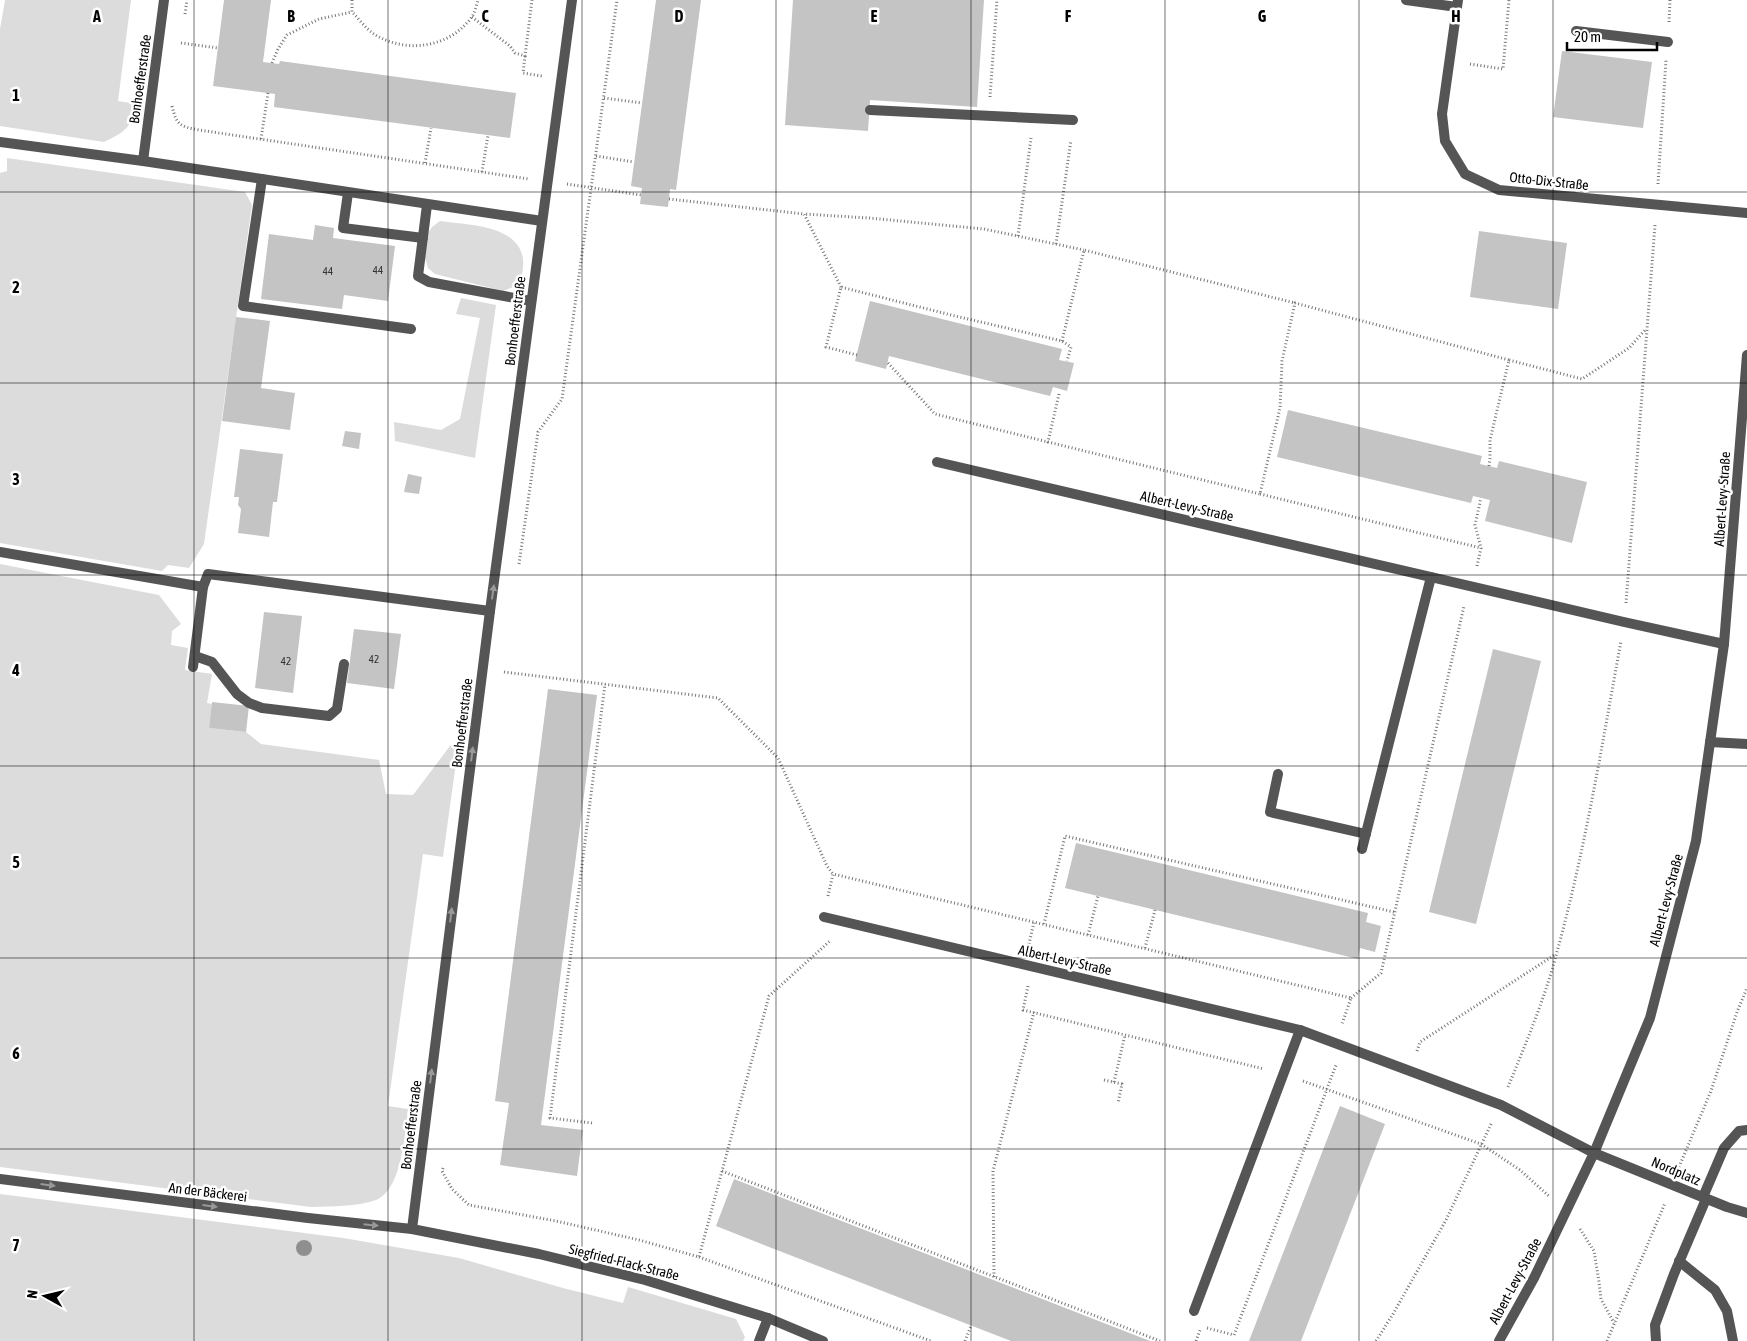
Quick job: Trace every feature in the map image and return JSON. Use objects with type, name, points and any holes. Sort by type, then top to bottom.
[{"type":"street","name":"Bonhoefferstraße","points":[[143,161],[164,0]]},
{"type":"street","name":"Bonhoefferstraße","points":[[412,1229],[490,611],[572,0]]},
{"type":"street","name":"Otto-Dix-Straße","points":[[1406,0],[1457,3],[1442,114],[1445,141],[1465,174],[1499,190],[1747,213]]},
{"type":"street","points":[[1576,31],[1668,42]]},
{"type":"street","points":[[870,110],[1074,120]]},
{"type":"street","points":[[0,142],[143,161],[542,221]]},
{"type":"street","points":[[262,180],[244,306],[411,329]]},
{"type":"street","points":[[348,193],[343,228],[423,238]]},
{"type":"street","points":[[427,205],[418,276],[428,282],[531,301]]},
{"type":"street","name":"Albert-Levy-Straße","points":[[1499,1341],[1534,1278],[1566,1213],[1594,1153],[1650,1018],[1696,841],[1724,644],[1747,355]]},
{"type":"street","name":"Albert-Levy-Straße","points":[[937,462],[1724,644]]},
{"type":"street","points":[[0,552],[204,587]]},
{"type":"street","points":[[344,664],[337,709],[329,716],[262,708],[249,703],[237,694],[212,662],[194,662],[204,587],[208,574],[490,611]]},
{"type":"street","points":[[1362,849],[1431,577]]},
{"type":"street","points":[[1710,742],[1747,744]]},
{"type":"street","points":[[1278,774],[1270,812],[1366,834]]},
{"type":"street","name":"Albert-Levy-Straße","points":[[824,916],[1300,1030],[1501,1105],[1594,1153]]},
{"type":"street","points":[[1194,1310],[1300,1030]]},
{"type":"street","points":[[1656,1341],[1655,1325],[1724,1148],[1739,1131],[1747,1130]]},
{"type":"street","name":"Nordplatz","points":[[1594,1153],[1704,1198],[1747,1212]]},
{"type":"street","name":"An der Bäckerei","points":[[0,1179],[308,1218],[412,1229]]},
{"type":"street","name":"Siegfried-Flack-Straße","points":[[412,1229],[539,1254],[645,1280],[768,1318],[823,1341]]},
{"type":"street","points":[[1679,1261],[1715,1290],[1726,1311],[1733,1341]]},
{"type":"street","points":[[759,1341],[768,1318]]},
{"type":"path","points":[[352,0],[352,12],[373,34],[396,44],[419,47],[451,38],[472,17],[478,0]]},
{"type":"path","points":[[472,17],[510,46],[515,53],[524,56],[532,0]]},
{"type":"path","points":[[519,566],[538,432],[562,399],[617,0]]},
{"type":"path","points":[[988,116],[997,0]]},
{"type":"path","points":[[1449,61],[1503,69],[1509,0]]},
{"type":"path","points":[[1376,1341],[1446,1220],[1501,1105],[1524,1049],[1557,954],[1582,854],[1624,622],[1657,206],[1670,0]]},
{"type":"path","points":[[272,63],[278,48],[287,35],[319,18],[352,12]]},
{"type":"path","points":[[181,43],[218,48]]},
{"type":"path","points":[[261,139],[268,93]]},
{"type":"path","points":[[604,98],[642,102]]},
{"type":"path","points":[[172,105],[176,120],[184,127],[641,195]]},
{"type":"path","points":[[1018,236],[1034,118]]},
{"type":"path","points":[[1056,244],[1074,120]]},
{"type":"path","points":[[425,164],[431,128]]},
{"type":"path","points":[[482,172],[488,135]]},
{"type":"path","points":[[596,156],[634,162]]},
{"type":"path","points":[[669,199],[804,214],[984,229],[1084,250],[1295,303],[1582,379],[1629,348],[1646,328]]},
{"type":"path","points":[[804,214],[841,287],[826,347],[857,355]]},
{"type":"path","points":[[1062,341],[1084,250]]},
{"type":"path","points":[[841,287],[951,316],[1062,341],[1071,347],[1067,361]]},
{"type":"path","points":[[1260,494],[1280,408],[1282,361],[1295,303]]},
{"type":"path","points":[[1489,466],[1490,440],[1509,360]]},
{"type":"path","points":[[888,363],[935,414],[1480,546],[1475,525],[1481,498]]},
{"type":"path","points":[[1048,442],[1059,394]]},
{"type":"path","points":[[1196,1341],[1202,1326],[1234,1335],[1326,1090],[1352,998],[1381,973],[1469,586]]},
{"type":"path","points":[[505,663],[504,672],[718,698],[778,758],[827,866],[833,874],[1352,998]]},
{"type":"path","points":[[592,1123],[550,1118],[605,684]]},
{"type":"path","points":[[1044,924],[1065,836],[1394,912]]},
{"type":"path","points":[[824,916],[833,874]]},
{"type":"path","points":[[1088,935],[1098,896]]},
{"type":"path","points":[[1145,948],[1155,910]]},
{"type":"path","points":[[699,1256],[769,996],[850,923]]},
{"type":"path","points":[[1408,1070],[1420,1042],[1557,954]]},
{"type":"path","points":[[1032,966],[1023,1010],[1284,1074],[1481,1144],[1520,1170],[1566,1213],[1584,1234],[1594,1251],[1600,1299],[1614,1323]]},
{"type":"path","points":[[994,1277],[993,1171],[1034,1012]]},
{"type":"path","points":[[1114,1082],[1125,1035]]},
{"type":"path","points":[[1104,1080],[1122,1084],[1118,1103]]},
{"type":"path","points":[[443,1163],[442,1171],[452,1189],[469,1205],[556,1221],[699,1256],[931,1341]]},
{"type":"path","points":[[722,1171],[1160,1341]]},
{"type":"path","points":[[965,1341],[971,1326]]},
{"type":"shaded area","points":[[5,0],[131,0],[118,101],[137,104],[133,118],[122,132],[104,142],[0,126],[0,29]]},
{"type":"shaded area","points":[[7,158],[245,192],[252,205],[204,544],[189,568],[168,565],[162,571],[0,543],[0,173],[7,171]]},
{"type":"shaded area","points":[[440,221],[489,228],[512,239],[519,247],[523,259],[520,282],[503,291],[435,274],[428,268],[425,258],[428,233]]},
{"type":"shaded area","points":[[461,298],[496,305],[475,458],[395,441],[394,422],[441,430],[460,419],[480,318],[456,314]]},
{"type":"shaded area","points":[[0,564],[159,595],[181,624],[172,631],[171,645],[188,648],[185,670],[212,674],[207,703],[212,704],[209,728],[246,732],[261,744],[379,760],[386,794],[413,795],[450,746],[458,748],[443,857],[423,854],[388,1106],[408,1109],[401,1160],[392,1185],[385,1194],[376,1200],[352,1205],[311,1207],[0,1167]]},
{"type":"shaded area","points":[[0,1194],[343,1238],[459,1258],[623,1303],[628,1287],[736,1319],[745,1337],[743,1341],[0,1341]]},
{"type":"building","points":[[224,0],[271,0],[263,62],[279,64],[280,61],[516,93],[510,138],[274,107],[275,94],[213,86]]},
{"type":"building","points":[[656,0],[701,0],[676,190],[670,189],[668,207],[640,204],[642,188],[631,186]]},
{"type":"building","points":[[793,0],[984,0],[977,107],[870,100],[868,131],[785,125]]},
{"type":"building","points":[[1562,51],[1652,62],[1643,128],[1553,117]]},
{"type":"building","points":[[315,225],[334,228],[333,238],[395,246],[388,301],[344,295],[342,309],[261,299],[269,234],[313,240]]},
{"type":"building","points":[[1479,231],[1567,243],[1558,309],[1470,297]]},
{"type":"building","points":[[870,301],[1062,349],[1059,360],[1074,363],[1067,391],[1053,387],[1050,396],[889,356],[886,369],[855,361]]},
{"type":"building","points":[[236,317],[270,321],[261,388],[295,393],[290,430],[222,421]]},
{"type":"building","points":[[1288,410],[1482,456],[1480,464],[1497,468],[1499,461],[1587,482],[1572,543],[1485,521],[1490,500],[1473,496],[1471,503],[1277,457]]},
{"type":"building","points":[[345,431],[361,433],[359,449],[342,446]]},
{"type":"building","points":[[240,449],[283,454],[277,502],[273,502],[269,537],[238,533],[241,509],[238,505],[239,497],[234,497]]},
{"type":"building","points":[[408,474],[422,477],[419,494],[404,492]]},
{"type":"building","points":[[264,612],[302,616],[293,693],[255,688]]},
{"type":"building","points":[[354,629],[401,634],[394,689],[347,683]]},
{"type":"building","points":[[1493,649],[1541,661],[1476,924],[1429,912]]},
{"type":"building","points":[[548,689],[597,695],[541,1125],[583,1130],[577,1176],[500,1165],[509,1103],[495,1101]]},
{"type":"building","points":[[212,702],[249,706],[246,732],[209,728]]},
{"type":"building","points":[[1076,843],[1368,913],[1366,922],[1381,926],[1375,952],[1360,948],[1358,959],[1065,888]]},
{"type":"building","points":[[1340,1106],[1385,1124],[1301,1341],[1249,1341]]},
{"type":"building","points":[[734,1179],[1150,1341],[1011,1341],[759,1243],[716,1226]]}]
